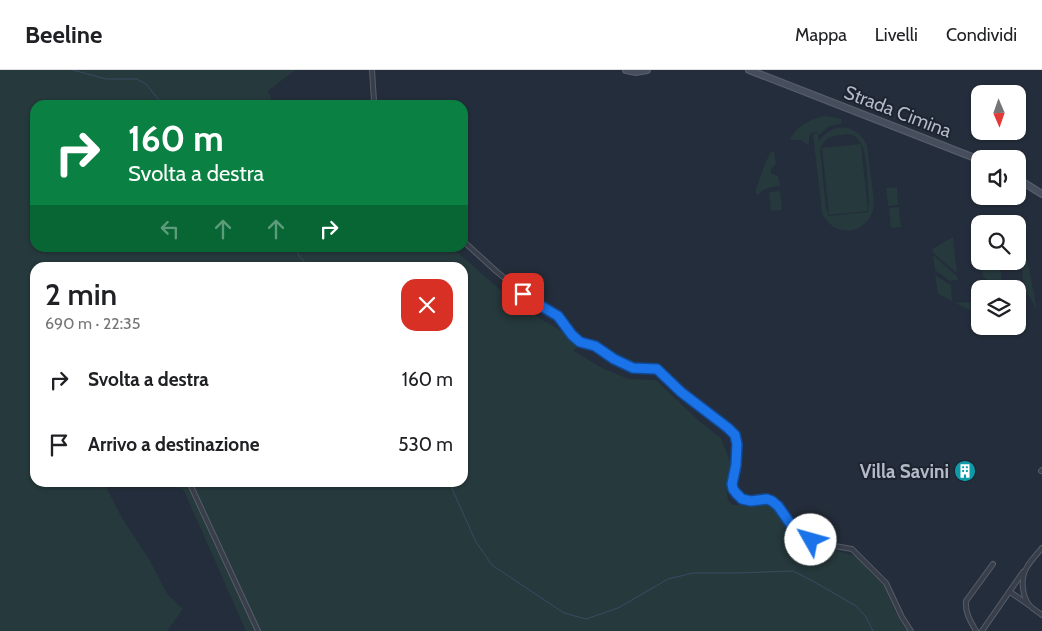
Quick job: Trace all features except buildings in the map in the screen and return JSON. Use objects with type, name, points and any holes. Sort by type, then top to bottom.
[{"type":"main road","points":[[626,70],[636,72],[647,70]]},
{"type":"main road","name":"Strada Cimina","points":[[750,70],[971,156]]},
{"type":"main road","points":[[1026,184],[1042,194]]},
{"type":"street","points":[[372,70],[374,100]]},
{"type":"street","points":[[468,245],[531,300],[558,316],[580,342],[595,346],[614,359],[633,368],[657,369],[681,392],[728,428],[735,435],[737,444],[736,465],[732,484],[736,493],[742,499],[751,501],[767,499],[772,501],[801,535],[823,544],[852,548],[886,583],[902,617],[911,631]]},
{"type":"street","points":[[190,487],[258,631]]},
{"type":"street","points":[[982,631],[1042,548]]},
{"type":"street","points":[[976,631],[967,614],[966,600],[993,564]]},
{"type":"street","points":[[1026,568],[1023,590],[1030,606]]},
{"type":"street","points":[[1010,592],[1042,615]]},
{"type":"shaded area","points":[[0,70],[295,70],[268,91],[272,100],[30,100],[30,252],[457,252],[519,304],[580,342],[574,351],[602,368],[629,379],[656,380],[699,421],[721,438],[730,461],[730,473],[726,486],[728,500],[732,505],[771,504],[796,535],[814,544],[857,557],[884,585],[896,613],[908,631],[246,631],[184,491],[176,487],[468,487],[468,262],[30,262],[30,487],[106,487],[122,518],[149,559],[168,595],[183,609],[167,631],[0,631]]},
{"type":"shaded area","points":[[819,117],[842,119],[841,124],[829,126],[818,134],[819,141],[831,131],[837,128],[844,128],[857,132],[867,145],[874,201],[868,220],[861,227],[853,230],[836,228],[828,222],[822,213],[813,134],[818,133],[811,133],[807,145],[801,140],[790,140],[800,127]],"holes":[[[848,134],[860,141],[865,155],[868,212],[829,216],[826,207],[820,151],[824,142],[830,137]]]},
{"type":"shaded area","points":[[861,144],[868,211],[829,215],[822,148]]},
{"type":"shaded area","points":[[771,152],[774,152],[776,164],[771,169],[771,173],[778,176],[780,186],[768,188],[758,195],[755,192]]},
{"type":"shaded area","points":[[897,187],[898,205],[888,206],[886,188]]},
{"type":"shaded area","points":[[780,191],[782,210],[771,211],[769,192]]},
{"type":"shaded area","points":[[899,207],[901,227],[891,228],[889,208]]},
{"type":"shaded area","points":[[953,237],[957,273],[933,253],[932,249]]},
{"type":"shaded area","points":[[1026,253],[1037,310],[1026,293],[1026,280],[1023,280],[1022,270],[1026,270]]},
{"type":"shaded area","points":[[933,255],[957,276],[958,280],[950,281],[935,270]]},
{"type":"shaded area","points":[[982,270],[999,270],[1002,280],[988,280],[983,277]]},
{"type":"shaded area","points":[[935,275],[951,285],[952,301],[938,294]]},
{"type":"shaded area","points":[[968,302],[971,302],[971,311],[955,303]]},
{"type":"waterway","points":[[73,70],[106,79],[137,79],[146,84],[159,100]]},
{"type":"waterway","points":[[298,252],[304,262]]},
{"type":"waterway","points":[[451,487],[476,542],[492,565],[564,613],[586,619],[618,608],[668,579],[693,573],[793,571],[856,606],[866,617],[873,631]]},
{"type":"place","name":"Villa Savini","points":[[965,471]]},
{"type":"route","points":[[523,294],[562,319],[572,335],[580,342],[595,346],[614,359],[633,368],[657,369],[681,392],[728,428],[735,435],[737,444],[733,489],[742,499],[751,501],[767,499],[772,501],[778,506],[794,529],[811,540]]}]
